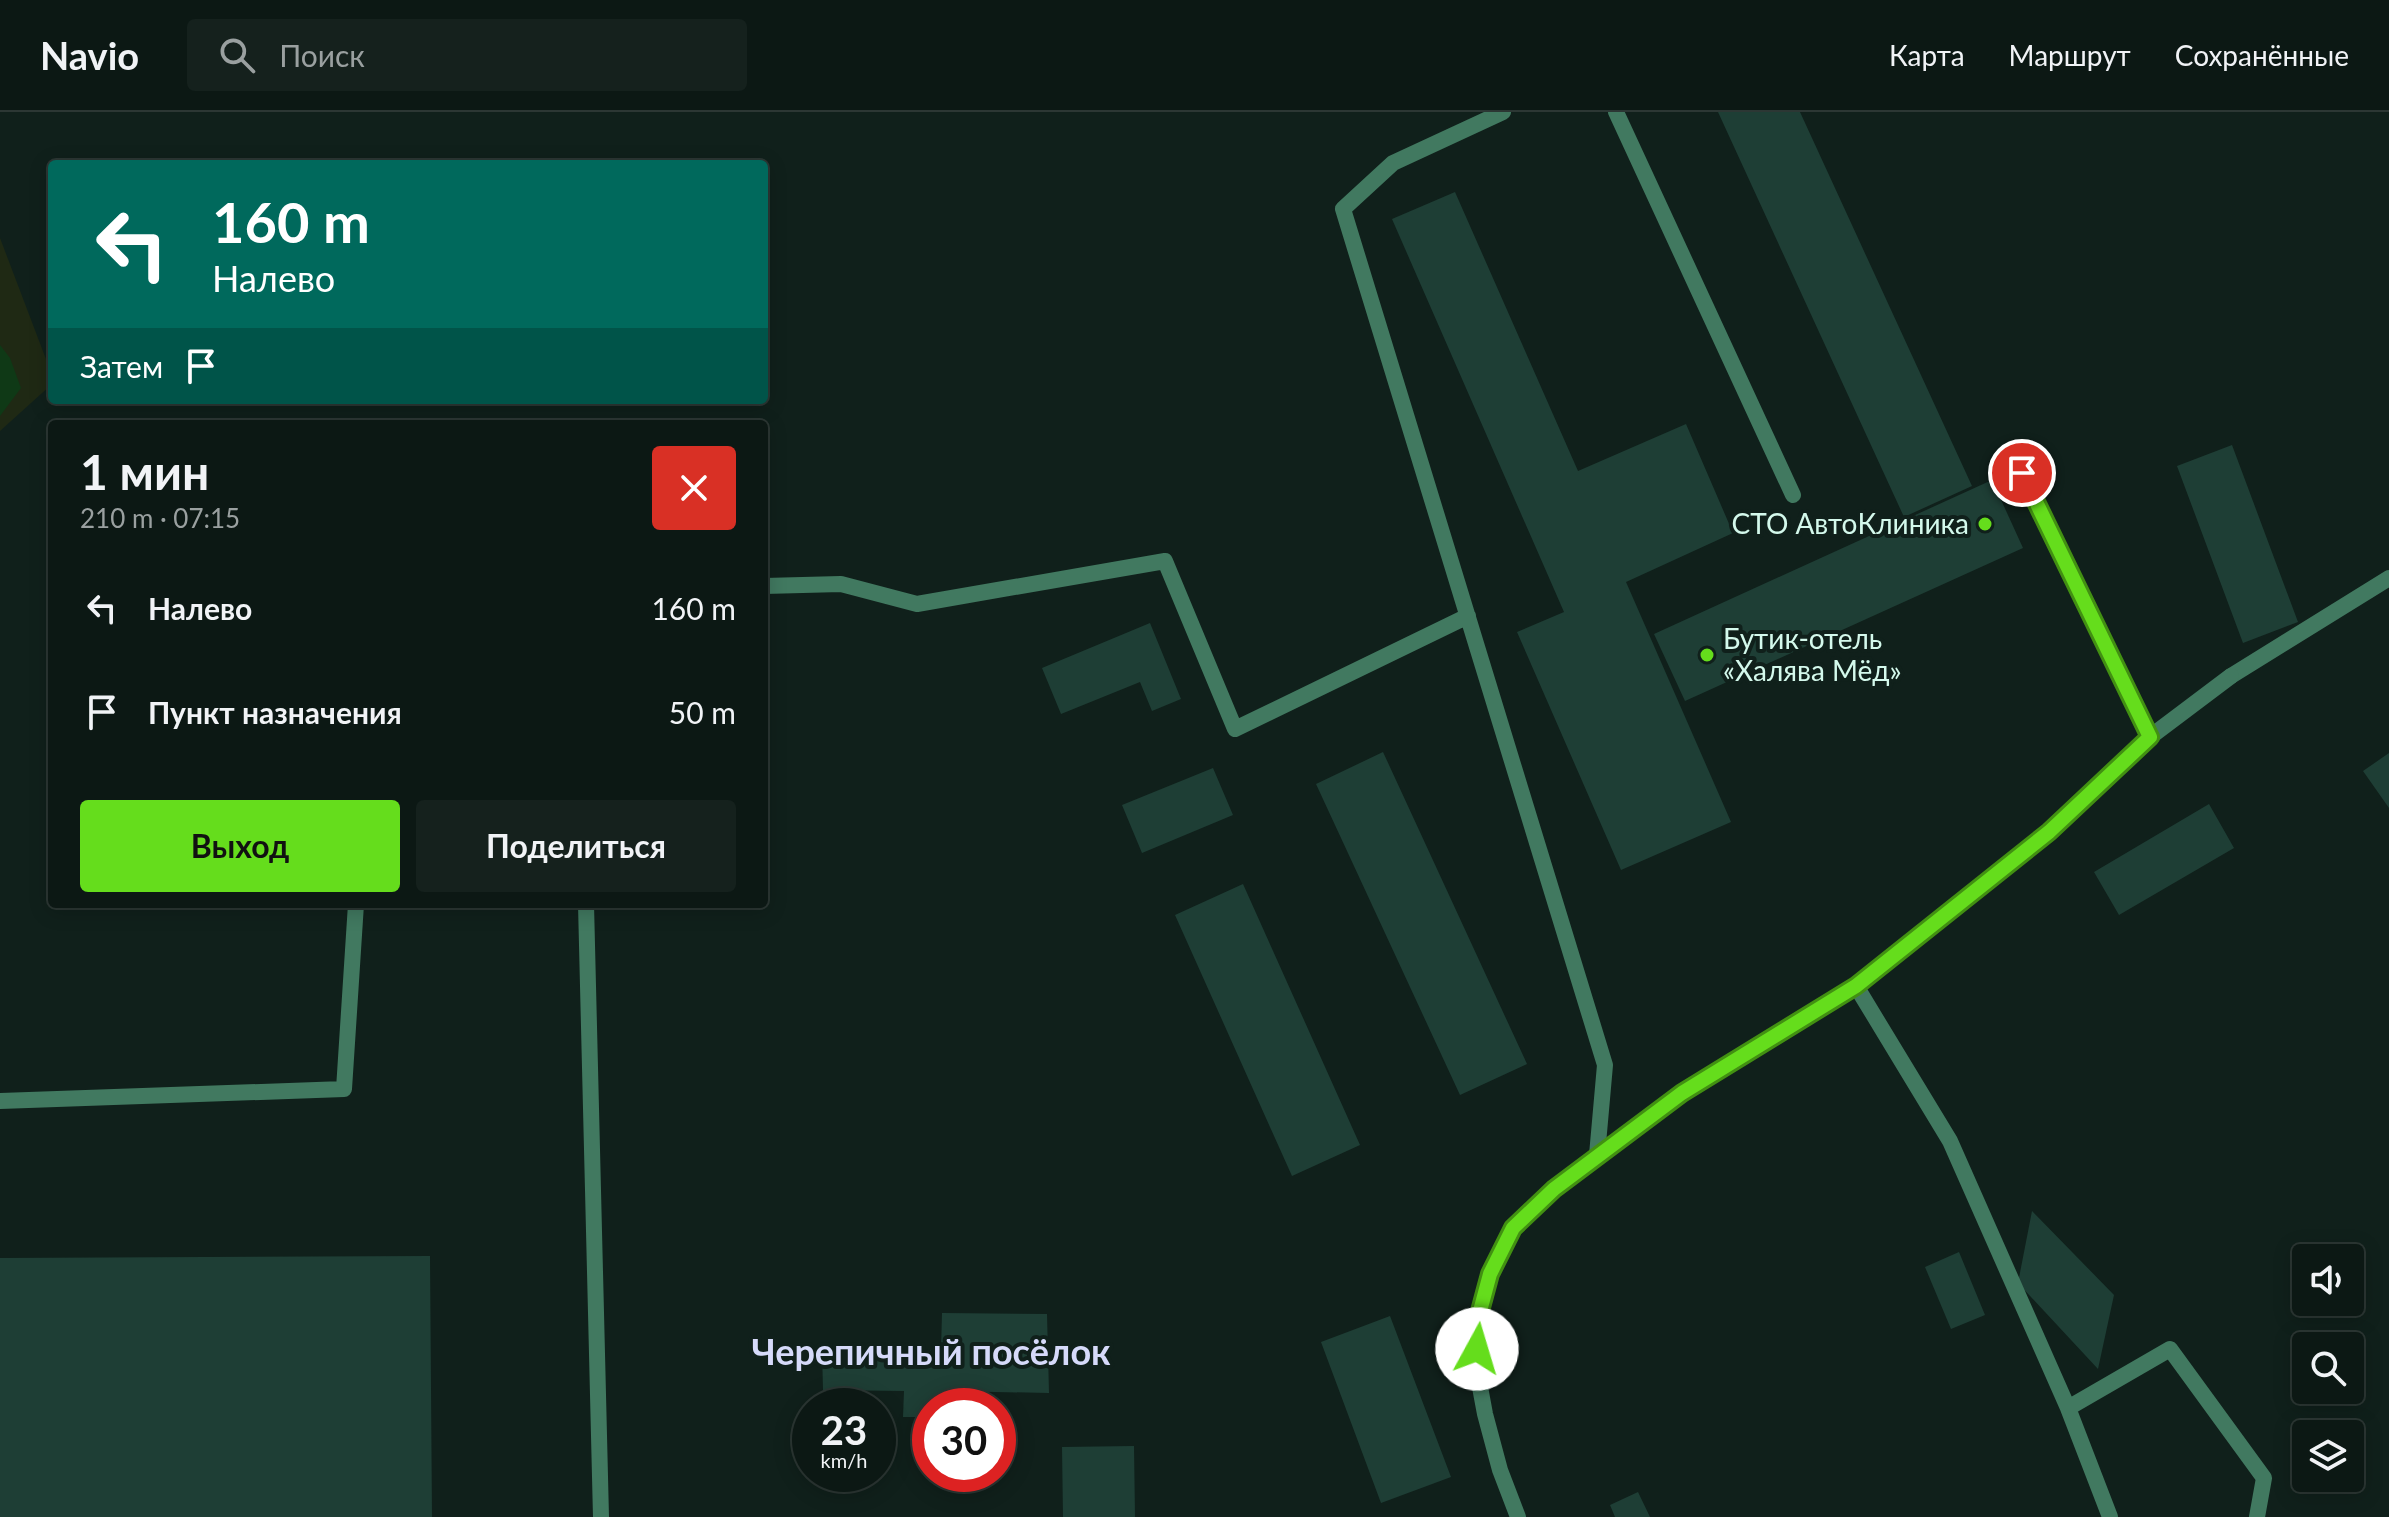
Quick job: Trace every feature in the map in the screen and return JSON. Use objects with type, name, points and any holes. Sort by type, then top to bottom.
[{"type":"street","points":[[1503,112],[1393,163],[1343,209],[1605,1065],[1597,1155]]},
{"type":"street","points":[[1616,112],[1793,495]]},
{"type":"street","points":[[2022,473],[2150,737]]},
{"type":"street","points":[[768,586],[841,584],[917,604],[1165,561],[1235,729],[1468,616]]},
{"type":"street","points":[[1518,1517],[1500,1470],[1485,1414],[1477,1371],[1476,1326],[1490,1274],[1513,1228],[1597,1155],[1682,1093],[1856,986],[2049,832],[2150,737],[2231,676],[2389,578]]},
{"type":"street","points":[[0,1101],[344,1089],[356,908]]},
{"type":"street","points":[[586,908],[601,1517]]},
{"type":"street","points":[[1856,986],[1950,1141],[2068,1408],[2110,1517]]},
{"type":"street","points":[[2068,1408],[2170,1349],[2264,1478],[2257,1517]]},
{"type":"shaded area","points":[[0,238],[48,364],[48,388],[0,431]]},
{"type":"shaded area","points":[[0,345],[10,358],[21,388],[0,416]]},
{"type":"building","points":[[1718,112],[1800,112],[1972,486],[1904,517]]},
{"type":"building","points":[[1455,192],[1578,471],[1686,424],[1733,533],[1626,582],[1731,822],[1621,870],[1517,632],[1564,612],[1392,219]]},
{"type":"building","points":[[2232,445],[2298,622],[2243,643],[2177,466]]},
{"type":"building","points":[[1992,480],[2023,548],[1685,701],[1654,634]]},
{"type":"building","points":[[1150,623],[1181,699],[1152,711],[1140,682],[1061,714],[1042,668]]},
{"type":"building","points":[[1383,752],[1527,1064],[1460,1095],[1316,784]]},
{"type":"building","points":[[2389,753],[2389,808],[2363,771]]},
{"type":"building","points":[[1213,768],[1233,815],[1142,853],[1122,805]]},
{"type":"building","points":[[2209,804],[2234,848],[2119,915],[2094,872]]},
{"type":"building","points":[[1243,884],[1360,1145],[1292,1176],[1175,915]]},
{"type":"building","points":[[2032,1211],[2114,1295],[2098,1369],[2018,1283]]},
{"type":"building","points":[[1959,1252],[1985,1315],[1951,1329],[1925,1267]]},
{"type":"building","points":[[430,1256],[432,1517],[0,1517],[0,1258]]},
{"type":"building","points":[[942,1313],[1047,1314],[1049,1393],[1016,1392],[1016,1388],[912,1388],[912,1417],[903,1417],[904,1391],[896,1391],[896,1388],[823,1388],[822,1351],[941,1350]]},
{"type":"building","points":[[1390,1316],[1451,1477],[1381,1503],[1321,1342]]},
{"type":"building","points":[[1134,1446],[1135,1517],[1063,1517],[1062,1447]]},
{"type":"building","points":[[1638,1492],[1650,1517],[1615,1517],[1610,1505]]},
{"type":"place","name":"СТО АвтоКлиника","points":[[1985,524]]},
{"type":"place","name":"Бутик-отель «Халява Мёд»","points":[[1707,655]]},
{"type":"district","name":"Черепичный посёлок","points":[[931,1352]]},
{"type":"route","points":[[1477,1349],[1476,1326],[1490,1274],[1513,1228],[1554,1189],[1682,1093],[1856,986],[2049,832],[2150,737],[2022,473]]}]
